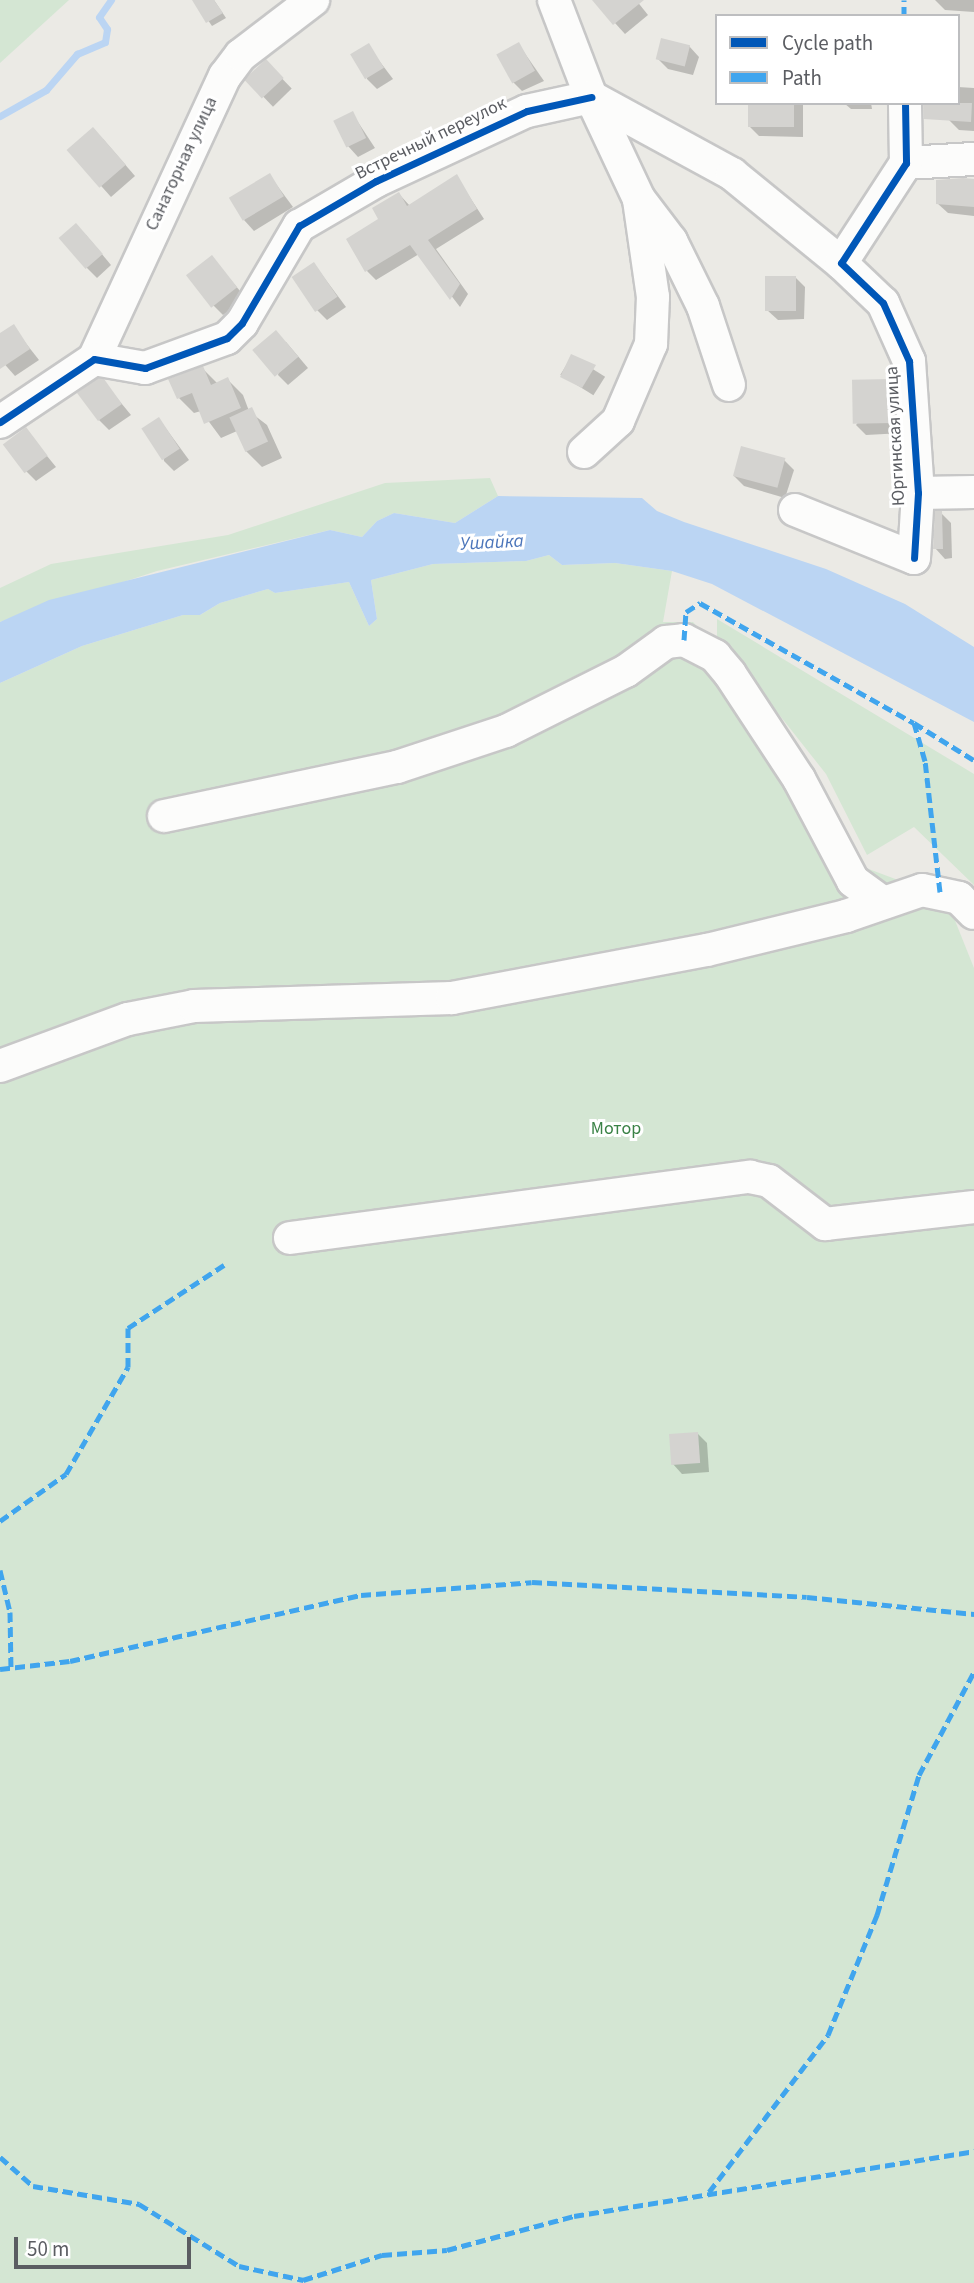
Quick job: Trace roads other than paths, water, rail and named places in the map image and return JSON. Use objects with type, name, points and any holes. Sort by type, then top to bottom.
[{"type":"street","name":"Санаторная улица","points":[[94,359],[225,76],[241,55],[313,0]]},
{"type":"street","points":[[554,0],[591,97],[639,198],[671,241],[698,295],[729,385]]},
{"type":"street","name":"Встречный переулок","points":[[94,359],[145,368],[209,347],[242,323],[299,226],[376,181],[527,111],[591,97]]},
{"type":"street","name":"Юргинская улица","points":[[591,97],[732,174],[841,263],[883,303],[909,361],[918,493],[914,558],[794,510]]},
{"type":"street","points":[[841,263],[906,163],[905,105]]},
{"type":"street","points":[[906,163],[974,159]]},
{"type":"street","points":[[584,452],[618,421],[651,344],[653,297],[639,198]]},
{"type":"street","points":[[0,422],[94,359]]},
{"type":"street","points":[[918,493],[974,492]]},
{"type":"street","points":[[164,816],[397,767],[506,731],[626,671],[666,642],[684,640],[715,656],[730,674],[799,779],[853,881],[881,901]]},
{"type":"street","points":[[0,1066],[128,1020],[194,1006],[452,998],[707,950],[846,916],[881,901],[922,890],[959,898],[974,913]]},
{"type":"street","points":[[290,1238],[750,1177],[769,1181],[825,1224],[974,1207]]},
{"type":"water","name":"Ушайка","points":[[498,496],[642,498],[657,511],[684,522],[826,569],[905,604],[974,647],[974,722],[712,584],[672,571],[615,563],[562,565],[549,555],[526,561],[433,564],[371,580],[377,619],[369,626],[349,582],[275,593],[268,589],[220,603],[200,615],[183,615],[82,646],[0,683],[0,622],[49,600],[330,530],[362,537],[377,521],[394,513],[455,523]]},
{"type":"waterway","points":[[0,116],[46,90],[77,54],[105,42],[107,29],[99,17],[111,0]]},
{"type":"park label","name":"Мотор","points":[[616,1129]]}]
